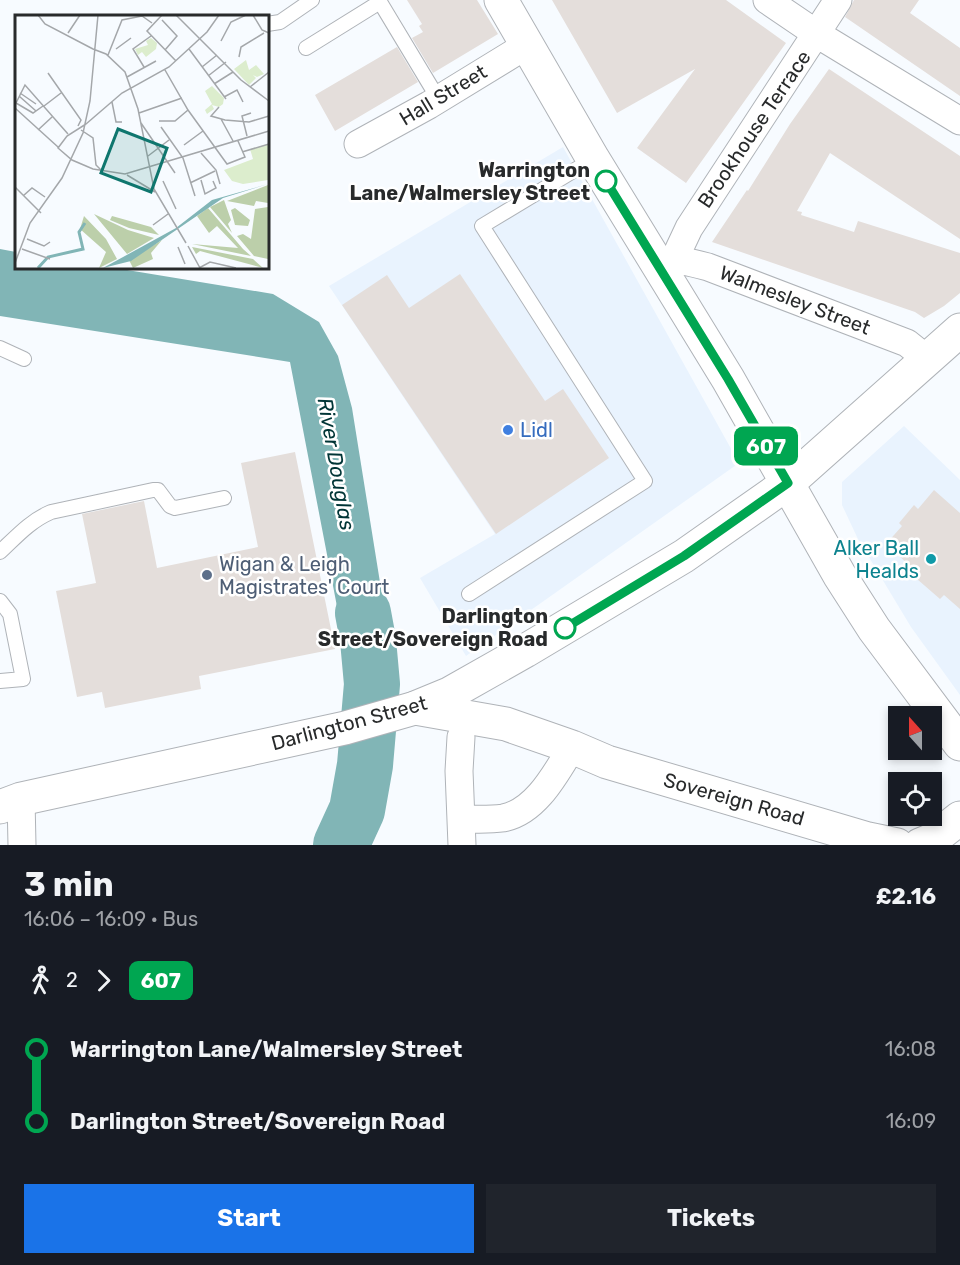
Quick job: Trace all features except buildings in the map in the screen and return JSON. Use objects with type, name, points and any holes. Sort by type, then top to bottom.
[{"type":"main road","points":[[501,0],[593,159],[665,262],[831,561],[874,629],[960,744]]},
{"type":"main road","name":"Darlington Street","points":[[7,802],[345,728],[400,712],[449,694],[675,562],[788,483],[960,330]]},
{"type":"main road","name":"Sovereign Road","points":[[400,712],[506,724],[608,762],[868,839],[897,845]]},
{"type":"main road","points":[[920,845],[932,840],[960,818]]},
{"type":"street","points":[[767,0],[817,34],[960,121]]},
{"type":"street","name":"Brookhouse Terrace","points":[[665,262],[838,0]]},
{"type":"street","name":"Hall Street","points":[[358,144],[439,99],[527,45]]},
{"type":"street","name":"Walmesley Street","points":[[665,262],[688,261],[708,267],[907,343],[927,358]]},
{"type":"street","points":[[461,737],[459,771],[461,832],[515,815],[528,806],[541,793],[572,747]]},
{"type":"street","points":[[7,802],[22,845]]},
{"type":"lane","points":[[268,24],[280,22],[312,0]]},
{"type":"lane","points":[[306,48],[380,2],[439,99]]},
{"type":"lane","points":[[469,594],[645,481],[482,226],[593,159]]},
{"type":"lane","points":[[0,348],[24,359]]},
{"type":"lane","points":[[0,552],[32,522],[51,512],[153,490],[158,490],[170,506],[175,508],[224,498]]},
{"type":"lane","points":[[0,601],[23,679],[0,681]]},
{"type":"shaded area","points":[[563,147],[739,463],[466,656],[420,578],[495,534],[329,286]]},
{"type":"shaded area","points":[[904,426],[960,480],[960,695],[911,627],[858,539],[842,505],[842,482]]},
{"type":"water","points":[[0,249],[15,252],[15,268],[115,268],[273,294],[319,322],[338,356],[352,408],[396,682],[354,695],[290,362],[0,316]]},
{"type":"water","points":[[376,753],[369,810],[355,845],[335,845],[346,761]]},
{"type":"waterway","name":"River Douglas","points":[[341,845],[357,810],[365,765],[372,684],[363,613]]},
{"type":"bus line","name":"607","points":[[565,628],[684,556],[788,483],[728,379],[606,181]]},
{"type":"place","name":"Warrington Lane/Walmersley Street","points":[[606,181]]},
{"type":"place","name":"Lidl","points":[[508,430]]},
{"type":"place","name":"Alker Ball Healds","points":[[931,559]]},
{"type":"place","name":"Wigan & Leigh Magistrates' Court","points":[[207,575]]},
{"type":"place","name":"Darlington Street/Sovereign Road","points":[[565,628]]}]
